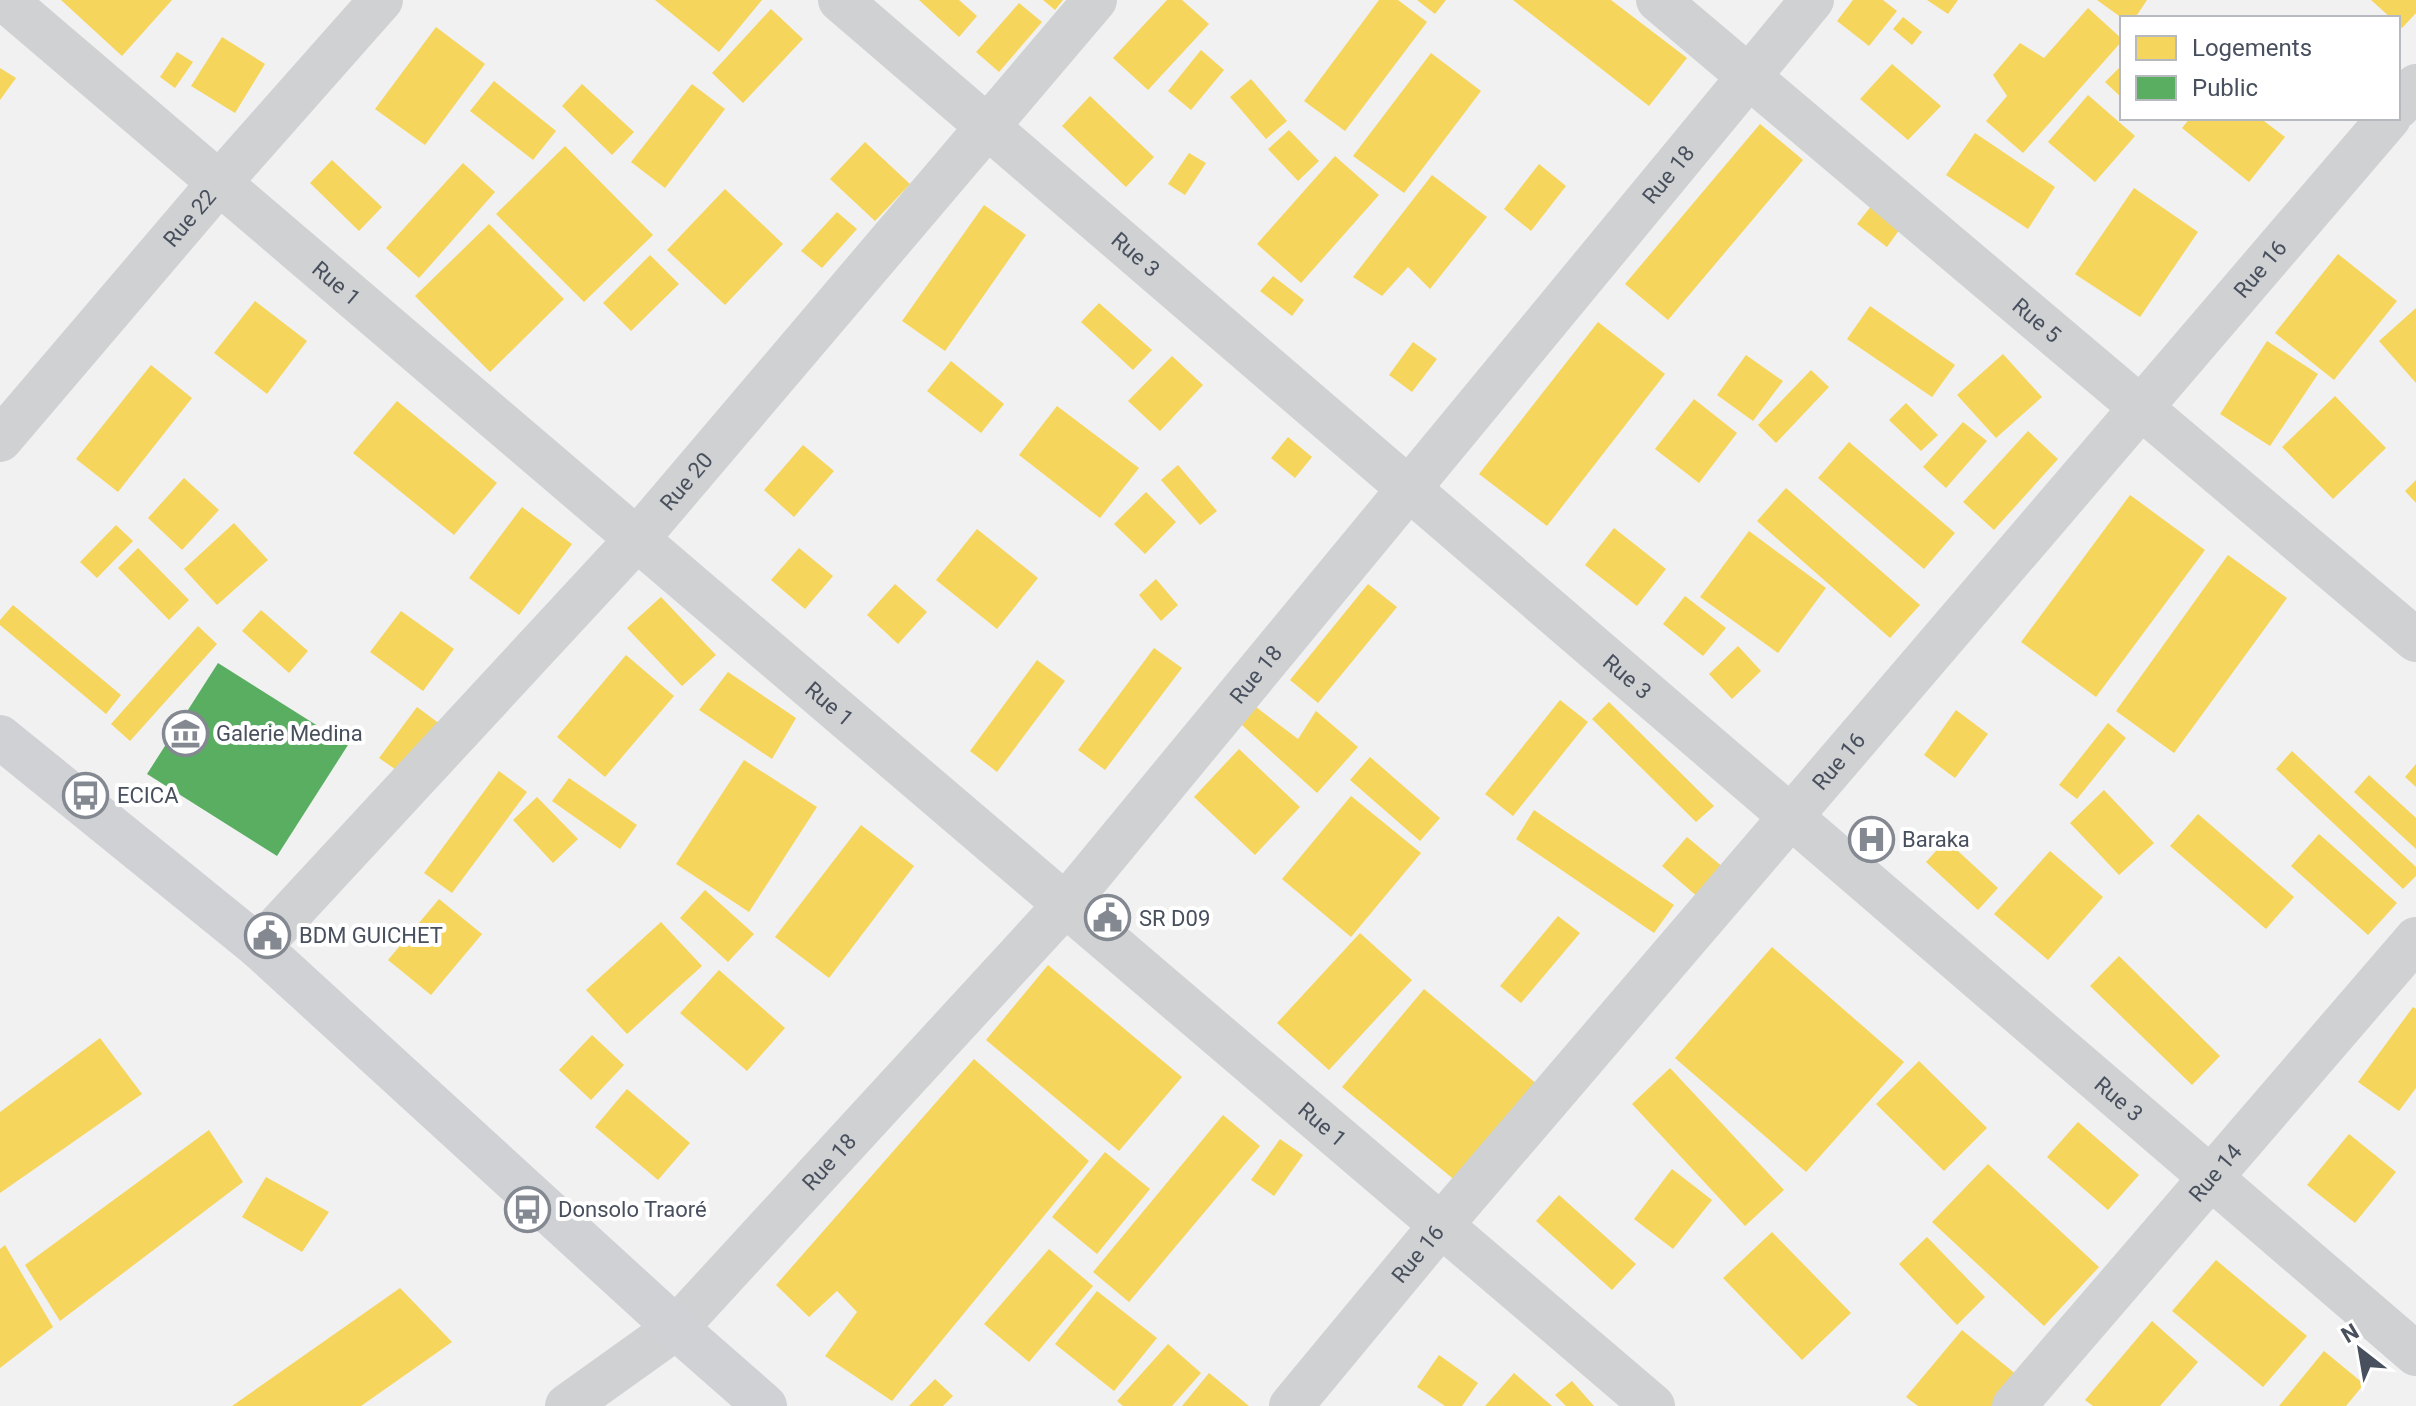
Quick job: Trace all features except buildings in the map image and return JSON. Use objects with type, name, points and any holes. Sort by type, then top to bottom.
[{"type":"main road","points":[[0,737],[259,947],[765,1406]]},
{"type":"street","name":"Rue 1","points":[[5,0],[1653,1406]]},
{"type":"street","name":"Rue 22","points":[[0,440],[219,183],[381,0]]},
{"type":"street","name":"Rue 3","points":[[840,0],[2416,1354]]},
{"type":"street","name":"Rue 20","points":[[259,947],[637,539],[1095,0]]},
{"type":"street","name":"Rue 5","points":[[1658,0],[2416,640]]},
{"type":"street","name":"Rue 18","points":[[567,1406],[676,1328],[1066,904],[1812,0]]},
{"type":"street","points":[[2400,105],[2416,86]]},
{"type":"street","name":"Rue 16","points":[[1291,1406],[1441,1225],[2387,120]]},
{"type":"street","name":"Rue 14","points":[[2014,1406],[2416,939]]},
{"type":"place","name":"Galerie Medina","points":[[185,733]]},
{"type":"place","name":"ECICA","points":[[86,795]]},
{"type":"place","name":"Baraka","points":[[1871,839]]},
{"type":"place","name":"SR D09","points":[[1108,918]]},
{"type":"place","name":"BDM GUICHET","points":[[268,935]]},
{"type":"place","name":"Donsolo Traoré","points":[[527,1209]]}]
